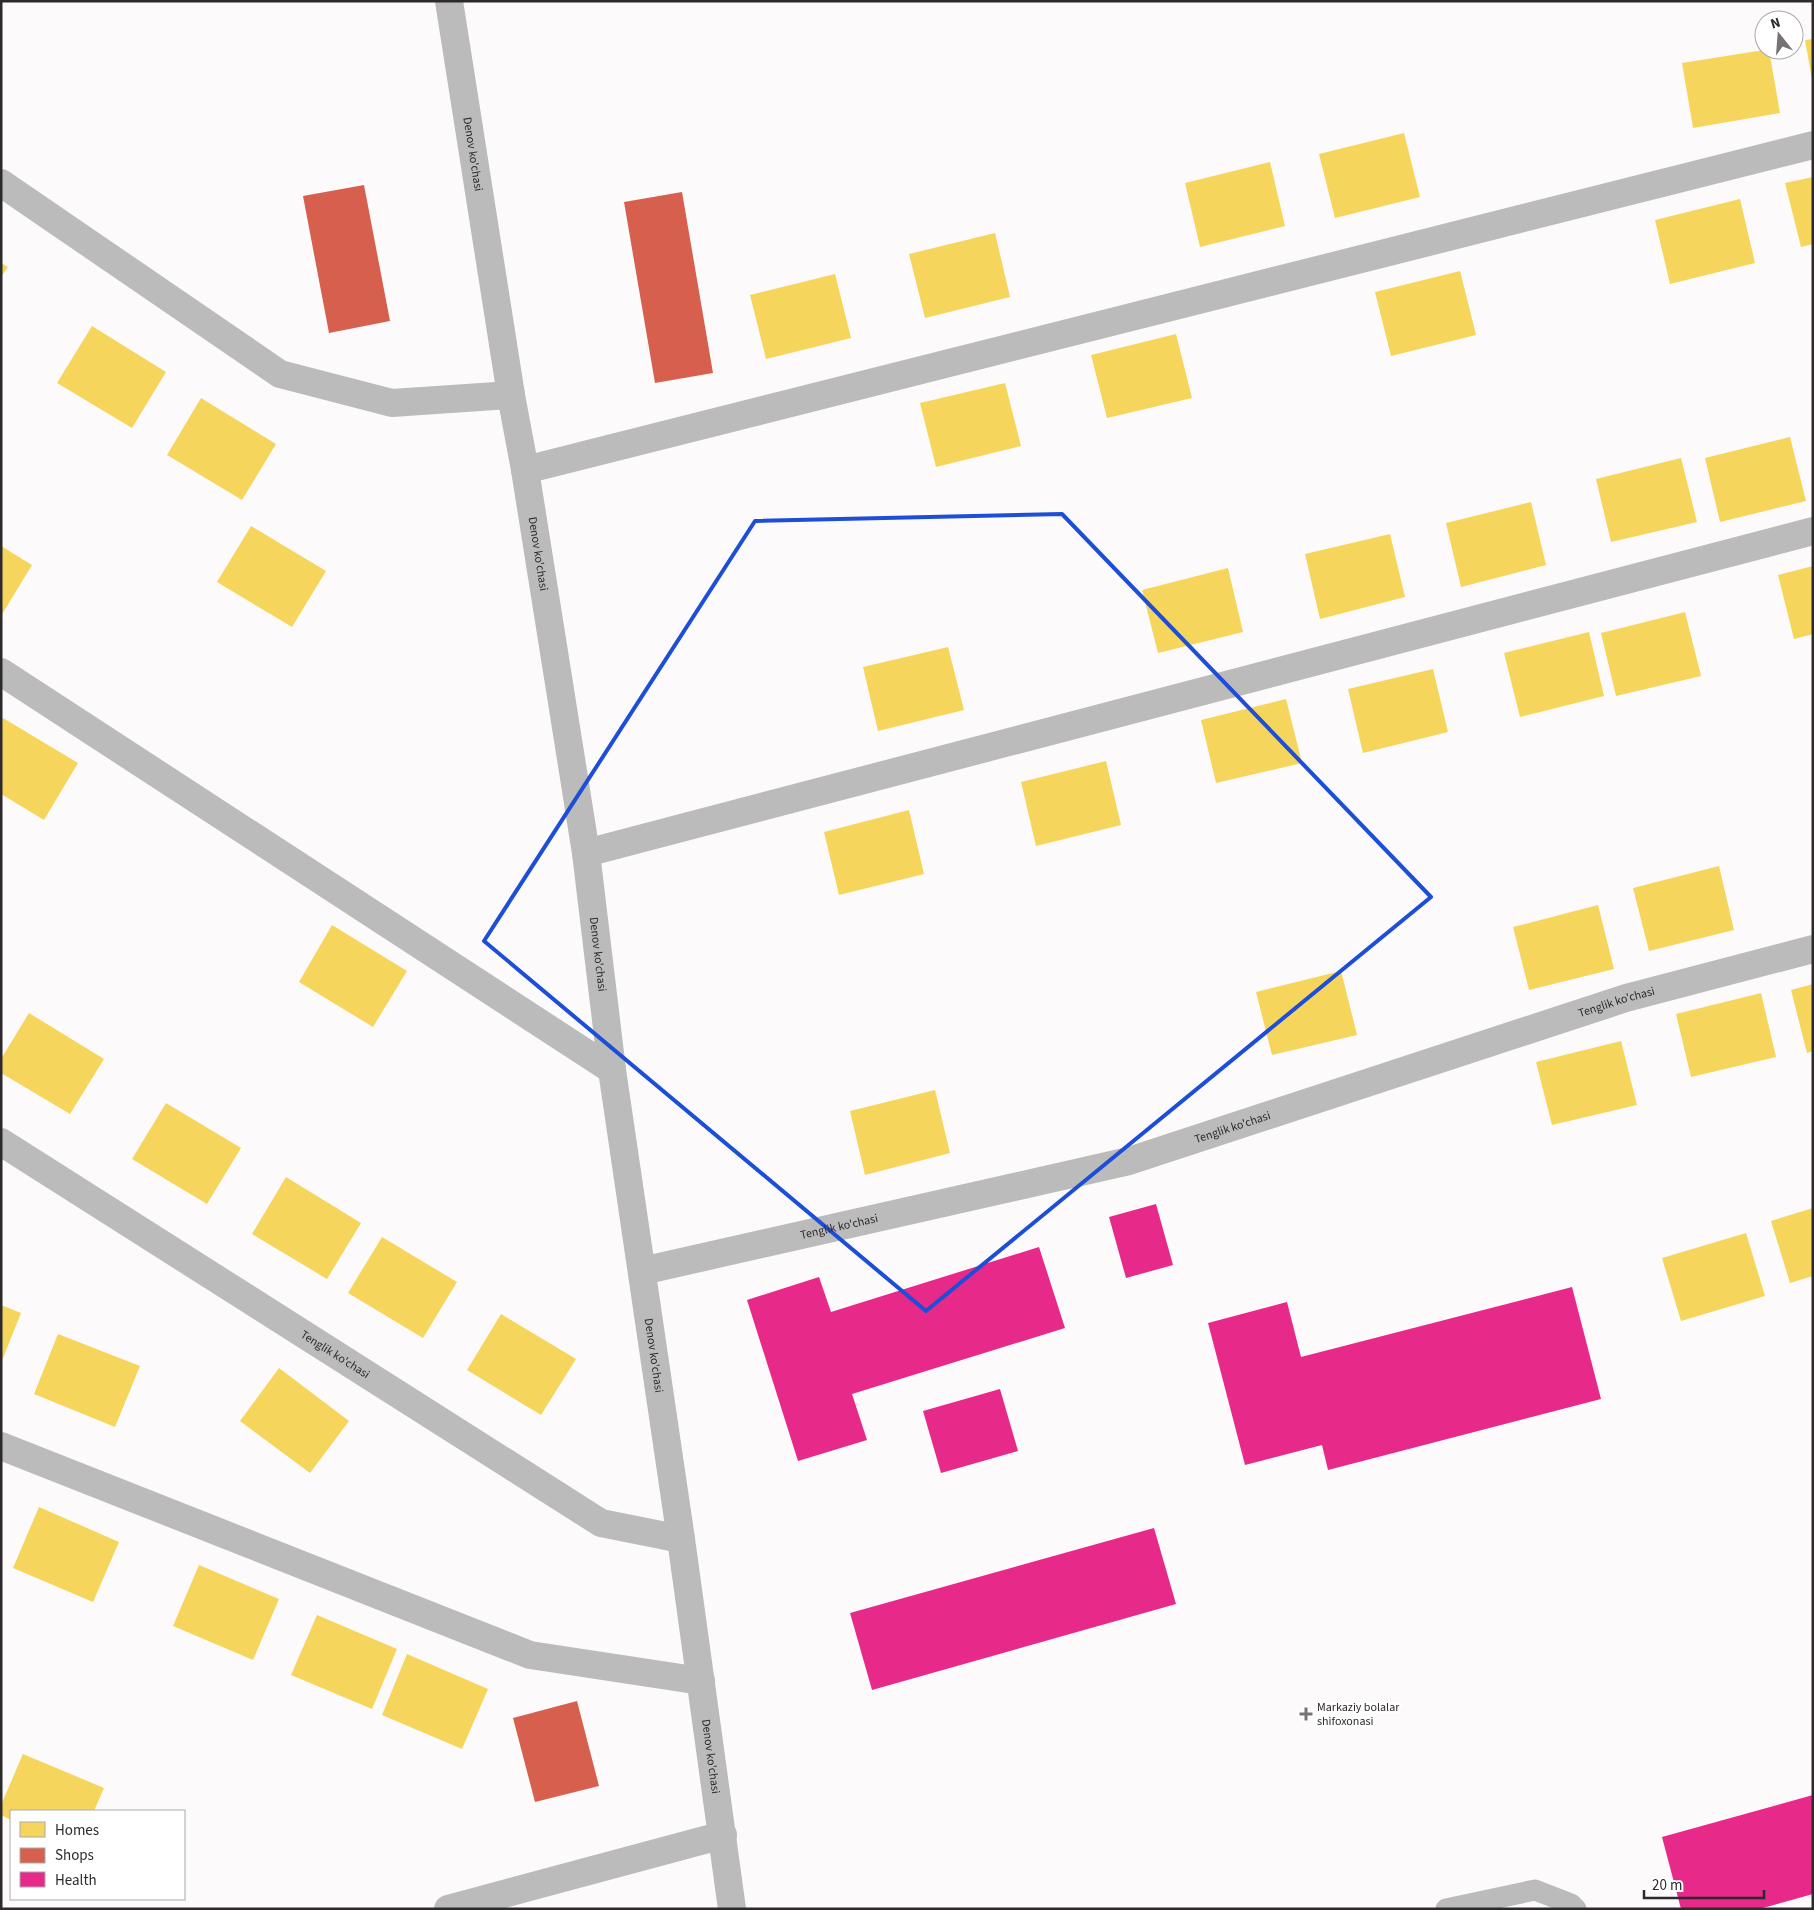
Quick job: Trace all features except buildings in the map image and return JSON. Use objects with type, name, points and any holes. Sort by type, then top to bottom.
[{"type":"street","name":"Denov ko'chasi","points":[[450,9],[586,853],[612,1070],[681,1539],[732,1909]]},
{"type":"street","points":[[525,470],[1813,145]]},
{"type":"street","points":[[1,183],[280,374],[392,403],[511,395]]},
{"type":"street","points":[[586,853],[1813,531]]},
{"type":"street","points":[[1,672],[612,1070]]},
{"type":"street","name":"Tenglik ko'chasi","points":[[642,1271],[1129,1161],[1626,998],[1813,949]]},
{"type":"street","name":"Tenglik ko'chasi","points":[[1,1142],[601,1523],[681,1539]]},
{"type":"street","points":[[1,1446],[530,1655],[701,1681]]},
{"type":"street","points":[[448,1909],[723,1835]]},
{"type":"lane","points":[[1446,1909],[1535,1890],[1571,1904],[1576,1909]]},
{"type":"highlighted area","points":[[1062,514],[1431,897],[926,1311],[484,941],[755,521]]},
{"type":"place","name":"Markaziy bolalar shifoxonasi","points":[[1306,1714]]}]
